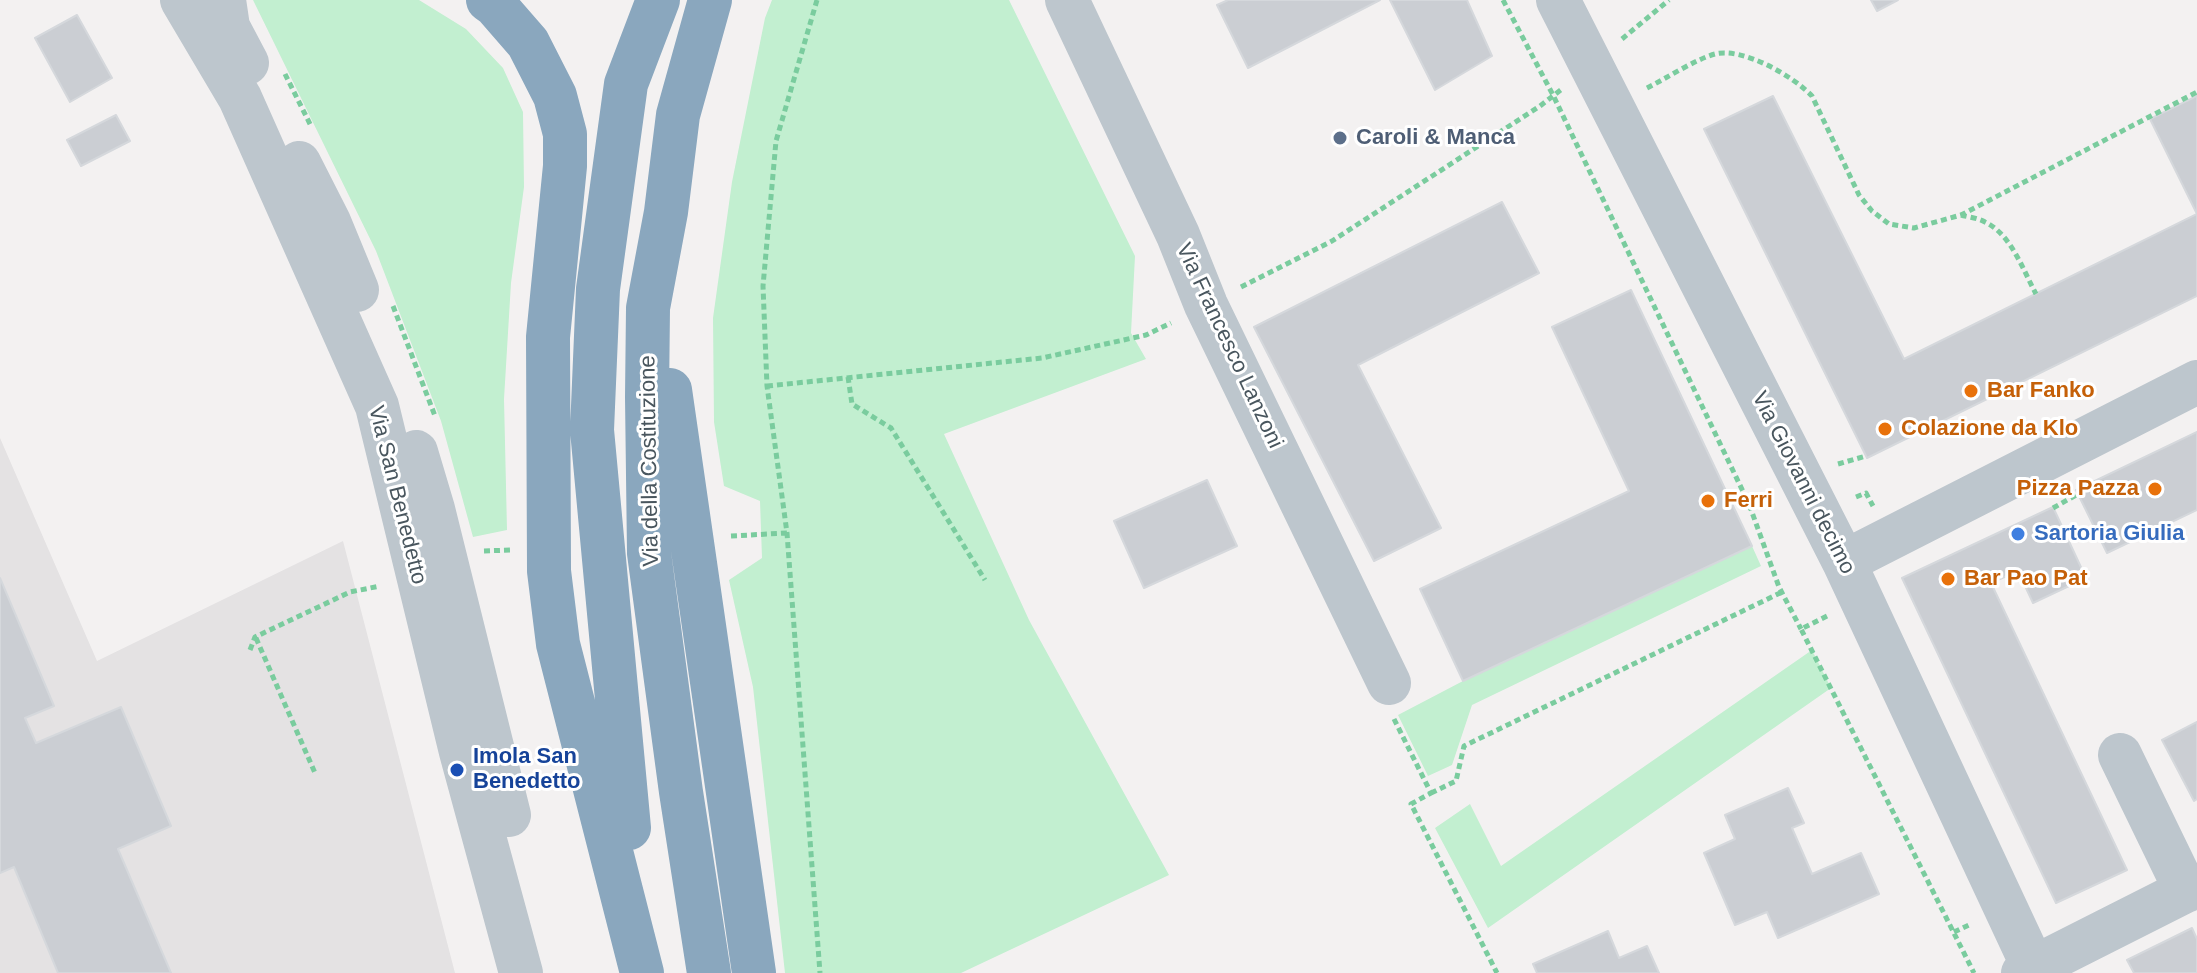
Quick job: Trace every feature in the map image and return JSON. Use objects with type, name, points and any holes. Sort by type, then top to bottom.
[{"type":"highway","points":[[488,0],[528,43],[555,96],[565,134],[565,166],[548,337],[549,571],[558,644],[642,973]]},
{"type":"highway","points":[[642,973],[592,430],[598,289],[626,84],[658,0]]},
{"type":"highway","name":"Via della Costituzione","points":[[709,973],[649,553],[648,308],[666,212],[678,115],[710,0]]},
{"type":"highway","points":[[666,212],[669,388],[754,973]]},
{"type":"street","name":"Via San Benedetto","points":[[182,0],[240,98],[377,406],[461,752],[521,973]]},
{"type":"street","name":"Via San Benedetto","points":[[224,0],[228,27],[329,222],[397,385],[433,509],[548,973]]},
{"type":"street","name":"Via Giovanni decimo","points":[[1558,0],[1591,66],[1814,472],[1852,580],[2031,971]]},
{"type":"street","name":"Via Francesco Lanzoni","points":[[1075,2],[1206,305],[1389,683]]},
{"type":"street","points":[[1852,580],[2197,382]]},
{"type":"street","points":[[2031,971],[2192,888],[2118,750]]},
{"type":"path","points":[[817,0],[776,141],[763,286],[767,386],[787,533],[820,973]]},
{"type":"path","points":[[1503,0],[1553,95],[1749,504],[1782,592],[1974,973]]},
{"type":"path","points":[[1591,66],[1669,0]]},
{"type":"path","points":[[1646,89],[1716,54],[1750,57],[1801,85],[1812,96],[1859,195],[1872,211],[1889,224],[1914,228],[1961,215],[2197,92]]},
{"type":"path","points":[[1961,215],[1986,222],[2001,235],[2036,294]]},
{"type":"path","points":[[848,377],[852,404],[891,428],[985,580]]},
{"type":"path","points":[[1749,504],[1814,472],[1866,456]]},
{"type":"path","points":[[2053,508],[2078,494]]},
{"type":"path","points":[[762,535],[787,533]]},
{"type":"path","points":[[1801,629],[1852,580]]},
{"type":"path","points":[[250,650],[255,637],[350,592],[385,585]]},
{"type":"path","points":[[1497,973],[1411,804],[1456,781],[1464,746],[1782,592]]},
{"type":"path","points":[[255,637],[315,773]]},
{"type":"path","points":[[1389,683],[1389,708],[1431,793]]},
{"type":"shaded area","points":[[0,438],[97,661],[343,541],[455,973],[0,973]]},
{"type":"green space","points":[[253,0],[419,0],[466,29],[503,68],[523,112],[524,187],[511,283],[504,399],[507,530],[473,537],[441,421],[376,251]]},
{"type":"green space","points":[[772,0],[1009,0],[1135,256],[1131,333],[1146,359],[944,434],[1029,620],[1169,875],[961,973],[785,973],[753,687],[729,580],[762,558],[760,501],[724,486],[714,422],[713,318],[732,182],[765,18]]},
{"type":"green space","points":[[1752,546],[1761,566],[1472,705],[1452,765],[1428,776],[1398,715],[1463,681]]},
{"type":"green space","points":[[1812,650],[1831,688],[1488,928],[1435,828],[1470,804],[1501,866]]},
{"type":"building","points":[[1228,0],[1380,0],[1248,68],[1217,5]]},
{"type":"building","points":[[1390,0],[1467,0],[1492,56],[1435,90]]},
{"type":"building","points":[[1871,0],[1898,0],[1877,11]]},
{"type":"building","points":[[77,15],[112,78],[70,102],[35,38]]},
{"type":"building","points":[[1773,96],[1904,359],[2197,214],[2197,296],[1867,458],[1704,129]]},
{"type":"building","points":[[2197,96],[2197,214],[2150,119]]},
{"type":"building","points":[[116,115],[130,141],[81,166],[67,140]]},
{"type":"building","points":[[1502,202],[1539,273],[1358,365],[1441,528],[1374,561],[1254,327]]},
{"type":"building","points":[[1631,290],[1752,546],[1463,681],[1420,589],[1629,491],[1552,327]]},
{"type":"building","points":[[2197,432],[2197,510],[2107,553],[2076,490]]},
{"type":"building","points":[[1207,480],[1237,546],[1144,588],[1114,521]]},
{"type":"building","points":[[2053,507],[2086,578],[2033,603],[2018,571],[1991,583],[2127,870],[2056,903],[1902,578]]},
{"type":"building","points":[[0,578],[54,706],[25,718],[36,743],[121,707],[171,826],[118,849],[171,973],[58,973],[14,867],[0,873]]},
{"type":"building","points":[[2197,722],[2197,799],[2194,801],[2162,740]]},
{"type":"building","points":[[1788,788],[1804,823],[1792,828],[1812,874],[1861,853],[1879,894],[1778,938],[1767,912],[1735,925],[1704,853],[1735,839],[1725,815]]},
{"type":"building","points":[[2192,928],[2197,939],[2197,973],[2134,973],[2127,960]]},
{"type":"building","points":[[1608,931],[1619,958],[1647,946],[1659,973],[1537,973],[1533,964]]},
{"type":"place","name":"Caroli & Manca","points":[[1340,138]]},
{"type":"place","name":"Bar Fanko","points":[[1971,391]]},
{"type":"place","name":"Colazione da Klo","points":[[1885,429]]},
{"type":"place","name":"Pizza Pazza","points":[[2155,489]]},
{"type":"place","name":"Ferri","points":[[1708,501]]},
{"type":"place","name":"Sartoria Giulia","points":[[2018,534]]},
{"type":"place","name":"Bar Pao Pat","points":[[1948,579]]},
{"type":"place","name":"Imola San Benedetto","points":[[457,770]]}]
